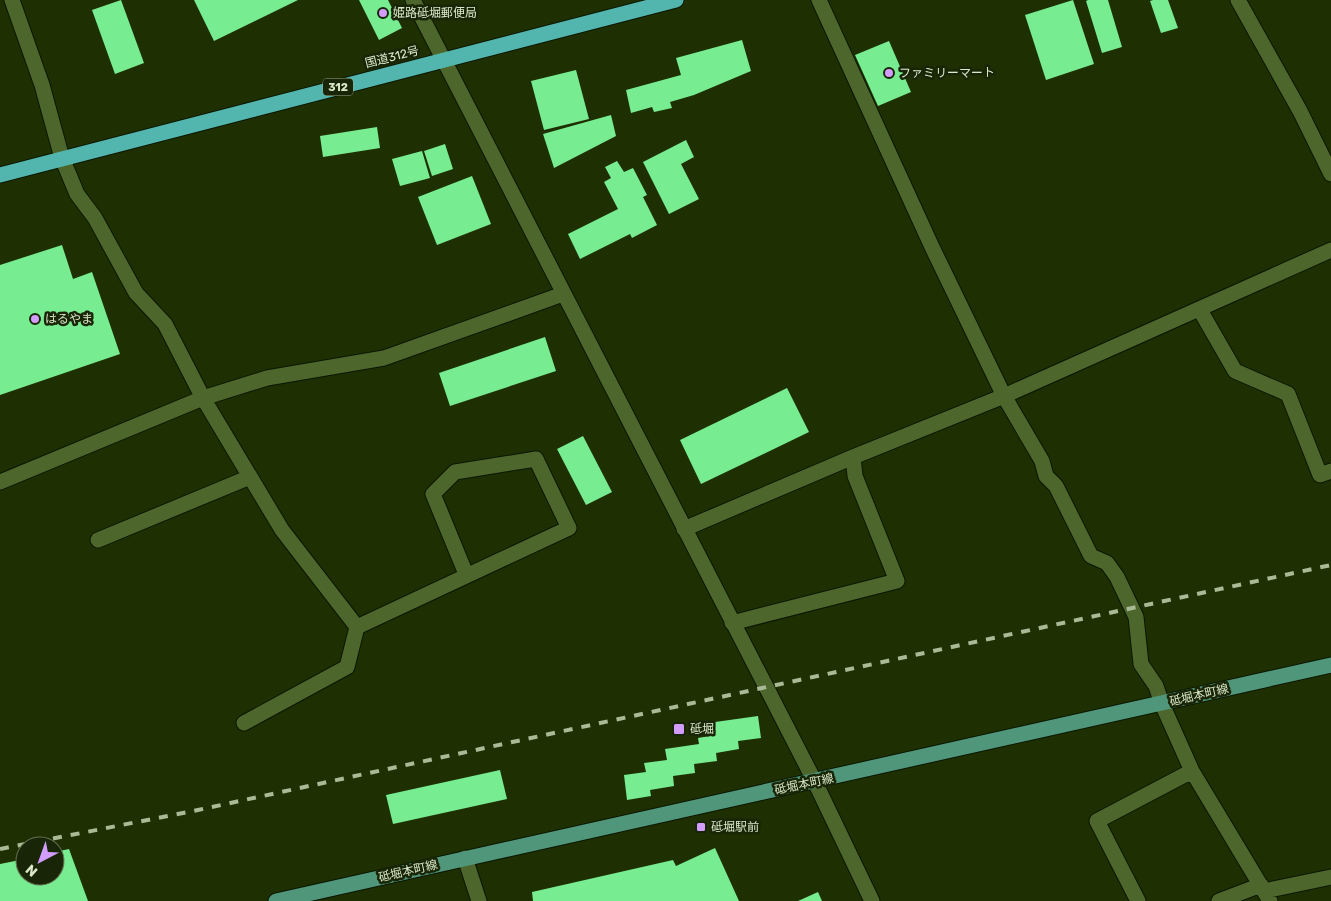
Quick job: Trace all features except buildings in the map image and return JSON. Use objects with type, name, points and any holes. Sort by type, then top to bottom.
[{"type":"highway","name":"国道312号","points":[[0,175],[676,0]]},
{"type":"main road","name":"砥堀本町線","points":[[276,901],[815,782],[1331,665]]},
{"type":"street","points":[[12,0],[42,85],[62,158],[77,194],[95,218],[136,293],[165,324],[203,398],[282,530],[357,627]]},
{"type":"street","points":[[413,0],[442,60],[815,782],[872,901]]},
{"type":"street","points":[[820,0],[932,247],[1004,396],[1042,461],[1046,476],[1056,486],[1091,556],[1107,563],[1118,577],[1136,618],[1141,664],[1156,686],[1192,771],[1265,892]]},
{"type":"street","points":[[1238,0],[1300,111],[1331,174]]},
{"type":"street","points":[[684,529],[853,457],[1004,396],[1331,250]]},
{"type":"street","points":[[0,482],[203,398],[267,378],[384,358],[564,294]]},
{"type":"street","points":[[1200,310],[1235,371],[1288,394],[1320,476],[1331,471]]},
{"type":"street","points":[[732,623],[897,582],[855,476],[853,457]]},
{"type":"street","points":[[357,627],[466,574],[569,528],[536,459],[455,472],[433,494],[466,574]]},
{"type":"street","points":[[98,540],[250,477]]},
{"type":"street","points":[[244,723],[347,667],[357,627]]},
{"type":"street","points":[[1138,901],[1097,821],[1192,771]]},
{"type":"street","points":[[465,858],[479,901]]},
{"type":"street","points":[[1219,901],[1331,878]]},
{"type":"railway","points":[[0,849],[198,810],[1331,565]]},
{"type":"place","name":"姫路砥堀郵便局","points":[[383,13]]},
{"type":"place","name":"ファミリーマート","points":[[889,73]]},
{"type":"place","name":"はるやま","points":[[35,319]]},
{"type":"place","name":"砥堀","points":[[679,729]]},
{"type":"place","name":"砥堀駅前","points":[[701,827]]}]
